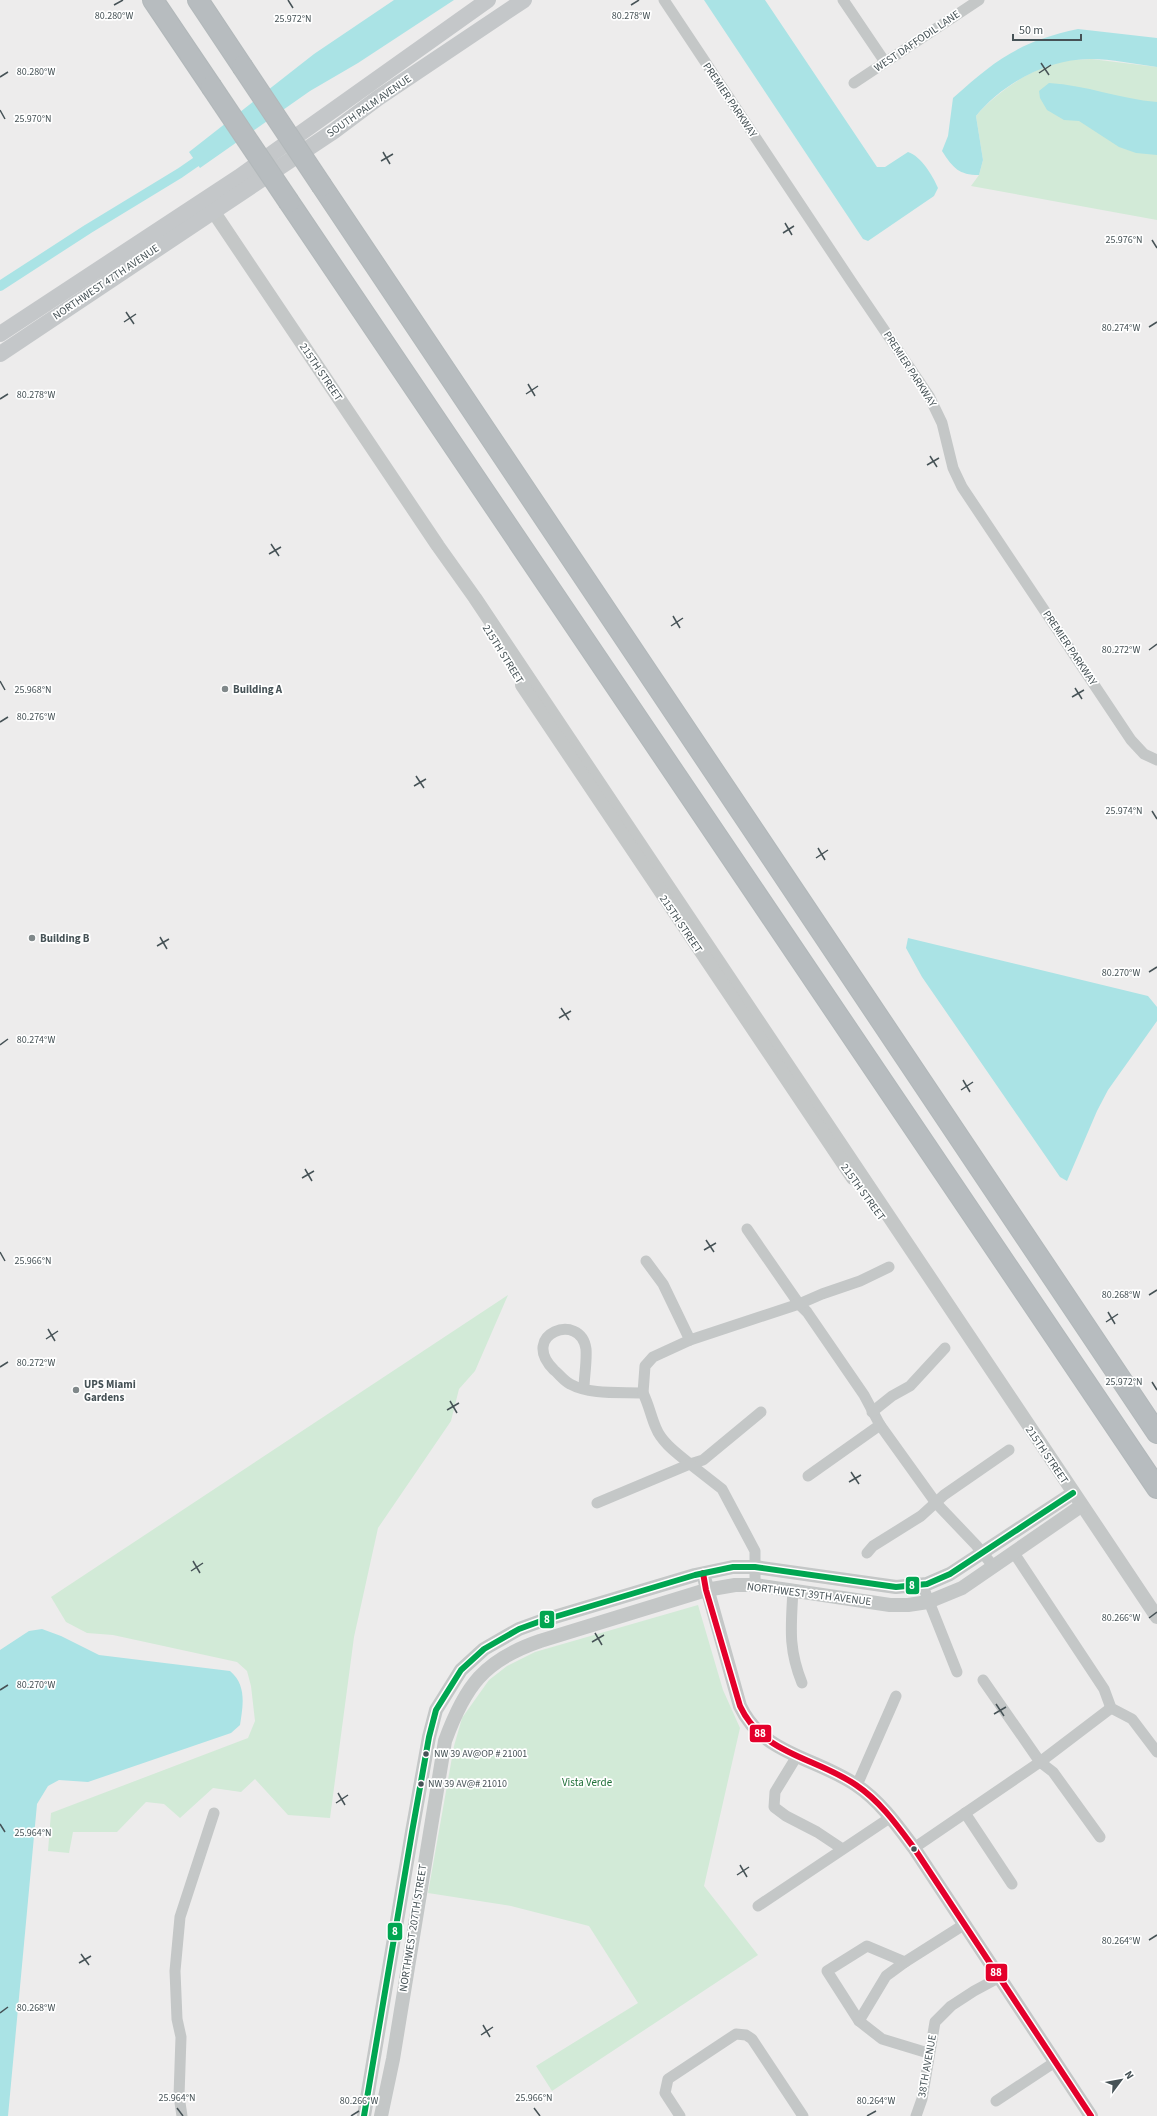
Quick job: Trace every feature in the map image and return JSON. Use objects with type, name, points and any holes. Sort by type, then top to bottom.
[{"type":"highway","points":[[153,0],[1157,1488]]},
{"type":"highway","points":[[198,0],[1157,1433]]},
{"type":"main road","name":"SOUTH PALM AVENUE","points":[[208,205],[342,105],[488,0]]},
{"type":"main road","name":"SOUTH PALM AVENUE","points":[[208,205],[524,0]]},
{"type":"main road","name":"NORTHWEST 47TH AVENUE","points":[[0,334],[208,205]]},
{"type":"main road","name":"NORTHWEST 47TH AVENUE","points":[[0,354],[208,205]]},
{"type":"street","name":"PREMIER PARKWAY","points":[[664,0],[929,396],[942,423],[953,468],[962,487],[1131,740],[1144,754],[1157,760]]},
{"type":"street","points":[[843,0],[885,62]]},
{"type":"street","name":"WEST DAFFODIL LANE","points":[[854,83],[979,0]]},
{"type":"street","name":"215TH STREET","points":[[208,205],[492,624],[1081,1506],[1157,1617]]},
{"type":"street","points":[[747,1229],[799,1304],[807,1312],[864,1395],[880,1425],[936,1503],[983,1553],[994,1567]]},
{"type":"street","points":[[646,1261],[663,1284],[690,1340]]},
{"type":"street","points":[[755,1585],[755,1551],[722,1488],[668,1445],[656,1429],[649,1406],[642,1393],[645,1366],[653,1357],[690,1340],[799,1304],[822,1294],[860,1281],[889,1267]]},
{"type":"street","points":[[584,1389],[586,1349],[582,1340],[576,1333],[564,1329],[552,1331],[544,1340],[543,1354],[551,1366],[569,1384],[584,1389],[642,1393]]},
{"type":"street","points":[[872,1412],[892,1396],[910,1386],[945,1348]]},
{"type":"street","points":[[597,1503],[703,1460],[760,1412]]},
{"type":"street","points":[[808,1476],[880,1425]]},
{"type":"street","points":[[867,1553],[873,1546],[921,1516],[988,1463],[1009,1450]]},
{"type":"street","name":"NORTHWEST 39TH AVENUE","points":[[429,1737],[436,1710],[461,1670],[484,1649],[503,1637],[541,1621],[703,1573],[733,1567],[755,1567],[896,1587],[936,1581],[983,1553],[1073,1493]]},
{"type":"street","name":"NORTHWEST 39TH AVENUE","points":[[445,1741],[464,1696],[493,1664],[514,1650],[706,1590],[735,1585],[755,1585],[890,1604],[908,1605],[928,1602],[962,1588],[1081,1506]]},
{"type":"street","points":[[1014,1553],[1104,1689],[1110,1708],[1132,1719],[1157,1752]]},
{"type":"street","points":[[703,1573],[706,1590],[740,1706],[746,1720],[764,1739],[797,1756],[819,1764],[857,1785],[891,1817],[914,1848],[965,1924],[1091,2116]]},
{"type":"street","points":[[922,1584],[956,1672]]},
{"type":"street","points":[[793,1590],[790,1639],[794,1663],[802,1683]]},
{"type":"street","points":[[983,1680],[1040,1762],[1052,1772],[1100,1837]]},
{"type":"street","points":[[857,1785],[896,1696]]},
{"type":"street","points":[[914,1848],[1040,1762],[1110,1708]]},
{"type":"street","name":"NORTHWEST 207TH STREET","points":[[364,2116],[429,1737]]},
{"type":"street","name":"NORTHWEST 207TH STREET","points":[[381,2116],[393,2059],[445,1741]]},
{"type":"street","points":[[797,1756],[775,1792],[774,1806],[786,1816],[818,1832],[841,1848]]},
{"type":"street","points":[[182,2116],[179,2096],[181,2037],[177,2019],[175,1975],[180,1917],[214,1813]]},
{"type":"street","points":[[965,1813],[1012,1884]]},
{"type":"street","points":[[758,1906],[841,1848],[891,1817]]},
{"type":"street","points":[[859,2021],[886,1976],[905,1962],[965,1924]]},
{"type":"street","points":[[905,1962],[867,1946],[827,1971],[859,2021],[882,2039],[928,2053]]},
{"type":"street","name":"38TH AVENUE","points":[[916,2116],[922,2099],[928,2053],[935,2022],[951,2006],[1000,1977]]},
{"type":"street","points":[[680,2116],[665,2093],[668,2079],[736,2034],[746,2034],[752,2039],[803,2116]]},
{"type":"street","points":[[996,2101],[1055,2062]]},
{"type":"green space","points":[[1091,59],[1157,67],[1157,220],[971,186],[979,175],[983,160],[976,116],[1003,91],[1037,70],[1063,61]]},
{"type":"green space","points":[[508,1295],[475,1371],[459,1389],[451,1421],[378,1528],[354,1637],[330,1818],[288,1815],[255,1779],[241,1792],[213,1788],[180,1818],[164,1804],[146,1802],[117,1832],[73,1832],[69,1853],[48,1851],[51,1813],[248,1738],[255,1721],[251,1686],[247,1671],[237,1662],[113,1635],[87,1633],[66,1622],[51,1597]]},
{"type":"green space","name":"Vista Verde","points":[[698,1605],[723,1690],[740,1728],[704,1886],[758,1955],[552,2091],[536,2066],[638,2003],[589,1926],[511,1906],[428,1893],[454,1746],[462,1718],[489,1680],[507,1666],[535,1652]]},
{"type":"water","points":[[394,0],[454,0],[358,63],[310,91],[200,168],[189,152],[314,54]]},
{"type":"water","points":[[704,0],[765,0],[877,167],[885,167],[908,152],[913,154],[930,172],[936,183],[938,188],[934,196],[868,241],[863,239]]},
{"type":"water","points":[[1078,29],[1157,38],[1157,67],[1090,59],[1058,63],[1027,75],[999,93],[976,116],[983,160],[979,175],[966,174],[953,166],[942,151],[948,136],[953,98],[983,72],[1010,53],[1040,39]]},
{"type":"water","points":[[1049,83],[1076,86],[1130,98],[1157,102],[1157,155],[1136,153],[1119,147],[1079,121],[1064,120],[1047,110],[1040,98],[1039,91]]},
{"type":"water","points":[[908,938],[1148,996],[1157,1007],[1157,1021],[1108,1090],[1097,1111],[1067,1181],[1060,1177],[922,977],[906,948]]},
{"type":"water","points":[[42,1629],[61,1636],[99,1655],[230,1671],[239,1683],[243,1703],[240,1725],[231,1733],[88,1782],[59,1780],[48,1786],[37,1804],[8,2116],[0,2116],[0,1650],[29,1631]]},
{"type":"waterway","points":[[0,286],[88,229],[180,173],[206,155]]},
{"type":"transit line","name":"8","points":[[364,2116],[429,1737],[436,1710],[461,1670],[484,1649],[519,1629],[541,1621],[695,1575],[733,1567],[755,1567],[896,1587],[927,1584],[950,1574],[1073,1493]]},
{"type":"transit line","name":"88","points":[[703,1573],[706,1590],[740,1706],[750,1722],[762,1735],[776,1745],[856,1785],[873,1798],[888,1814],[914,1848],[1091,2116]]},
{"type":"place","name":"Building A","points":[[225,689]]},
{"type":"place","name":"Building B","points":[[32,938]]},
{"type":"place","name":"UPS Miami Gardens","points":[[76,1390]]},
{"type":"place","name":"NW 39 AV@OP # 21001","points":[[426,1754]]},
{"type":"place","name":"NW 39 AV@# 21010","points":[[421,1784]]}]
